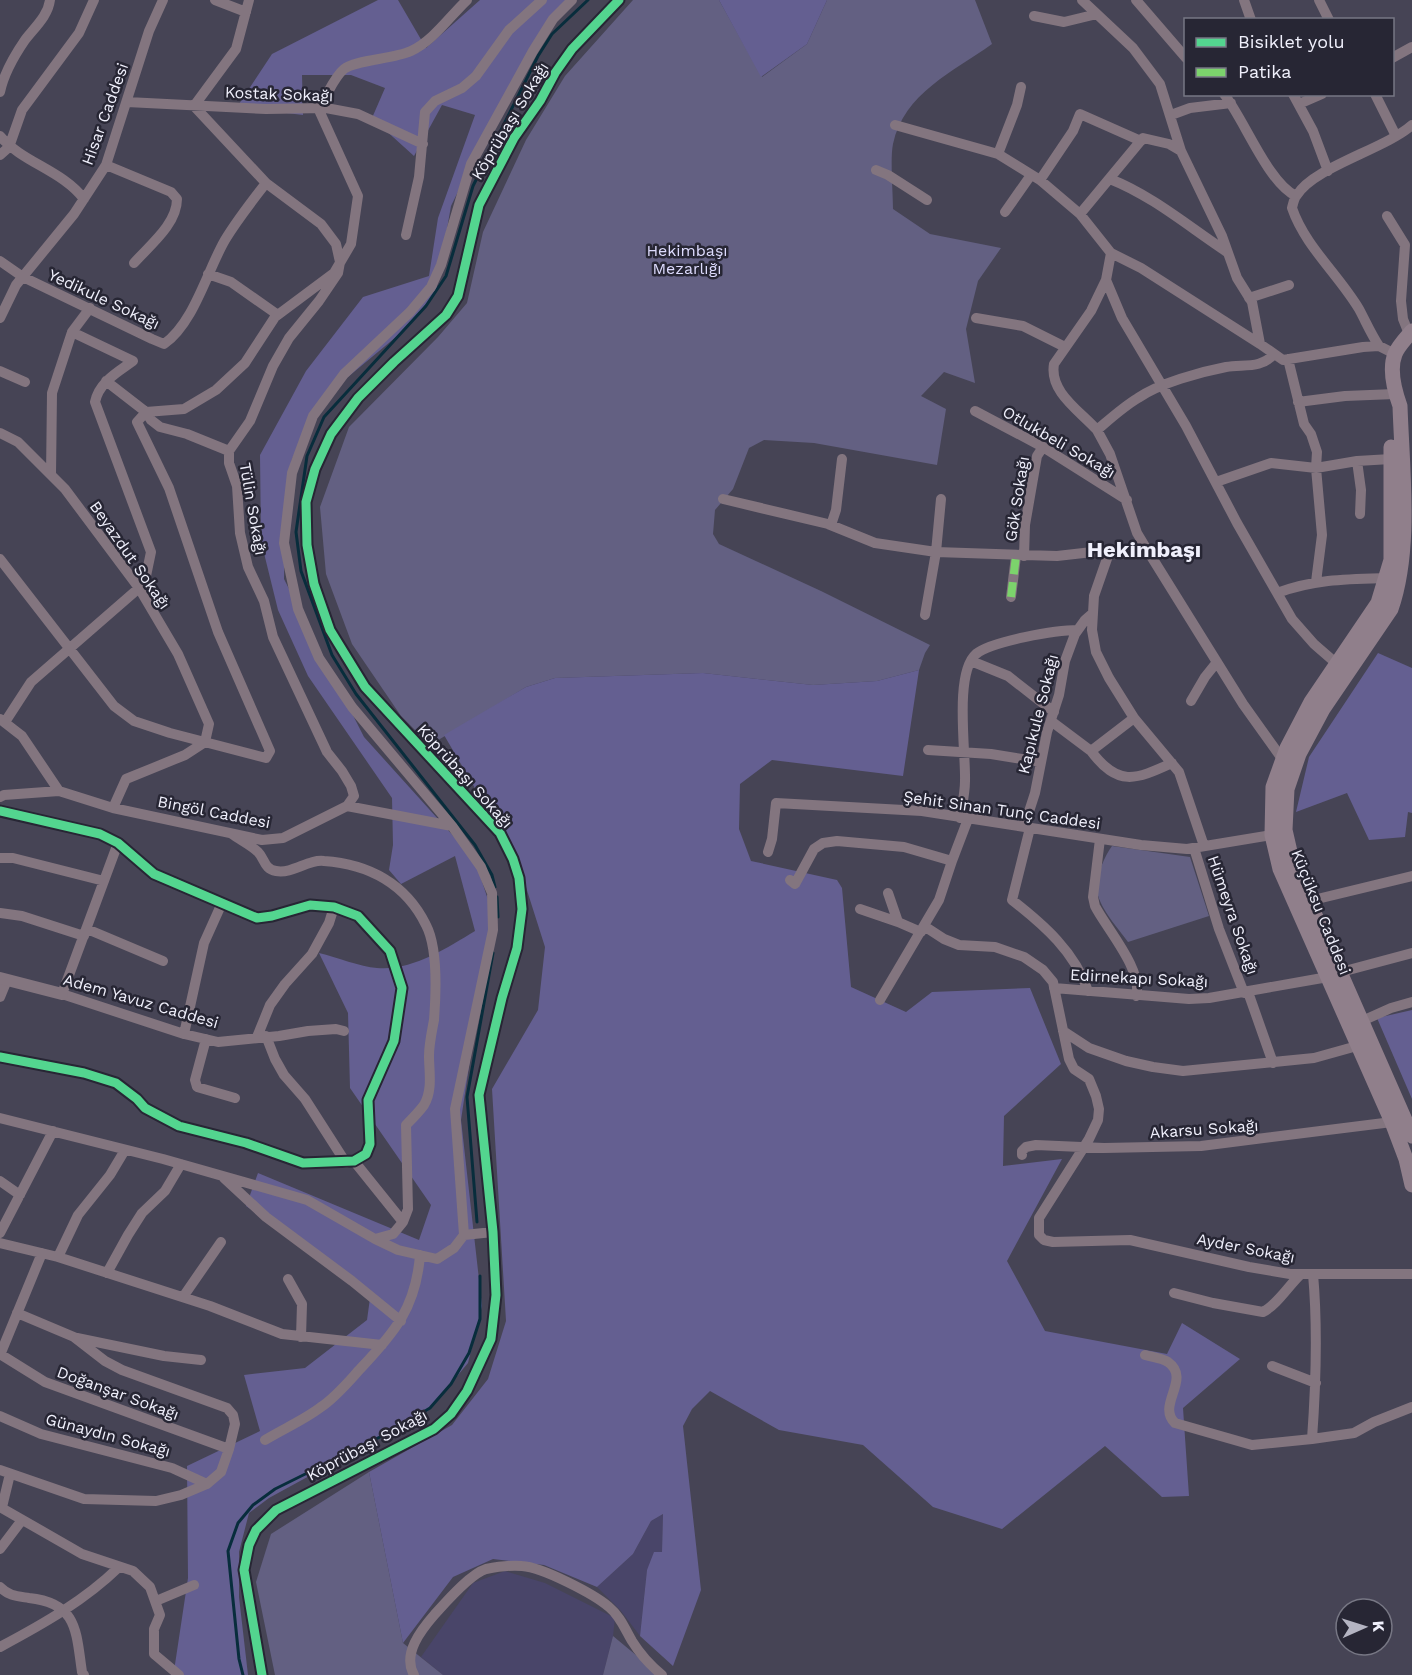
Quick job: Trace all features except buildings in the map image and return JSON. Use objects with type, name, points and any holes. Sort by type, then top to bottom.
[{"type":"main road","points":[[1402,560],[1400,406],[1395,393],[1393,363],[1395,354],[1411,333]]},
{"type":"main road","name":"Küçüksu Caddesi","points":[[1402,560],[1387,578],[1378,603],[1342,668],[1323,709],[1299,753],[1288,765],[1287,789],[1279,834],[1280,869],[1412,1136]]},
{"type":"main road","name":"Küçüksu Caddesi","points":[[1342,668],[1391,609],[1402,560]]},
{"type":"main road","name":"Küçüksu Caddesi","points":[[1279,834],[1309,901],[1334,975]]},
{"type":"main road","name":"Küçüksu Caddesi","points":[[1364,1042],[1406,1159],[1412,1185]]},
{"type":"street","points":[[0,92],[4,76],[24,41],[49,10],[50,0]]},
{"type":"street","points":[[0,155],[9,147],[22,110],[79,33],[94,0]]},
{"type":"street","name":"Hisar Caddesi","points":[[0,318],[16,285],[74,214],[106,165],[150,31],[163,0]]},
{"type":"street","points":[[215,0],[246,12]]},
{"type":"street","points":[[0,559],[114,706],[134,721],[266,758],[270,751],[218,632],[169,488],[137,422],[146,412],[184,409],[216,390],[245,363],[278,315],[334,273],[340,262],[336,244],[321,224],[266,183],[194,106],[236,50],[249,0]]},
{"type":"street","points":[[318,108],[342,70],[351,64],[396,56],[413,50],[467,0]]},
{"type":"street","points":[[406,235],[418,177],[425,112],[435,101],[462,88],[476,76],[509,30],[542,0]]},
{"type":"street","name":"Köprübaşı Sokağı","points":[[464,1235],[455,1109],[493,930],[492,893],[482,867],[452,826],[352,707],[319,658],[298,609],[284,543],[292,473],[313,416],[344,374],[410,312],[431,287],[441,265],[471,164],[553,18],[572,0]]},
{"type":"street","name":"Köprübaşı Sokağı","points":[[262,1675],[244,1570],[249,1545],[256,1530],[276,1510],[434,1429],[452,1414],[467,1391],[491,1339],[496,1295],[493,1232],[480,1095],[502,998],[517,948],[522,909],[519,878],[513,859],[500,833],[365,687],[330,630],[312,574],[307,545],[306,502],[315,469],[331,434],[358,398],[446,315],[458,296],[479,205],[514,138],[572,49],[594,23],[619,0]]},
{"type":"street","points":[[1082,0],[1133,48],[1160,84],[1181,152],[1222,236],[1237,278],[1252,302],[1260,344]]},
{"type":"street","points":[[1136,0],[1184,57]]},
{"type":"street","points":[[1244,0],[1247,18]]},
{"type":"street","points":[[1318,0],[1328,18]]},
{"type":"street","points":[[1034,16],[1064,22],[1097,14]]},
{"type":"street","points":[[1394,57],[1412,47]]},
{"type":"street","points":[[998,154],[1017,105],[1021,87]]},
{"type":"street","points":[[1312,96],[1296,99],[1313,131],[1329,171]]},
{"type":"street","points":[[1376,96],[1396,136]]},
{"type":"street","points":[[1171,115],[1228,99],[1252,141],[1280,182],[1296,196]]},
{"type":"street","name":"Kostak Sokağı","points":[[127,102],[266,109],[318,108],[358,114],[423,144]]},
{"type":"street","name":"Tülin Sokağı","points":[[318,108],[358,196],[351,244],[340,262],[338,273],[320,302],[289,338],[273,366],[250,421],[229,451],[229,463],[237,486],[240,533],[248,567],[264,601],[273,636],[286,668],[327,752],[351,786],[354,796],[346,807]]},
{"type":"street","points":[[1005,212],[1036,178],[1073,131],[1080,114],[1141,141]]},
{"type":"street","points":[[895,125],[998,154],[1036,178],[1080,214],[1111,253],[1141,268],[1282,360],[1323,352],[1379,346]]},
{"type":"street","points":[[1395,354],[1379,346],[1371,335],[1359,309],[1297,225],[1292,208],[1296,196],[1311,181],[1396,136],[1412,125]]},
{"type":"street","points":[[0,136],[9,147],[67,180],[84,199]]},
{"type":"street","points":[[1080,214],[1143,138],[1162,142],[1181,152]]},
{"type":"street","points":[[106,165],[171,192],[177,199],[177,211],[172,220],[134,263]]},
{"type":"street","points":[[876,170],[927,200]]},
{"type":"street","points":[[1110,179],[1128,186],[1227,252]]},
{"type":"street","name":"Yedikule Sokağı","points":[[0,261],[23,277],[164,344],[173,337],[190,311],[225,239],[266,183]]},
{"type":"street","points":[[1387,216],[1405,245],[1401,301],[1403,319],[1411,333]]},
{"type":"street","points":[[1111,253],[1106,280],[1091,311],[1054,364],[1053,379],[1063,397],[1097,430],[1110,454],[1137,533],[1270,745],[1288,765]]},
{"type":"street","points":[[208,274],[231,282],[278,315]]},
{"type":"street","points":[[1106,280],[1122,318],[1186,426],[1292,619],[1314,644],[1342,668]]},
{"type":"street","points":[[1249,298],[1289,285]]},
{"type":"street","points":[[51,475],[52,393],[72,332],[90,308]]},
{"type":"street","points":[[976,318],[1023,326],[1065,347]]},
{"type":"street","points":[[59,791],[22,736],[2,720],[31,682],[139,588],[146,576],[151,552],[95,402],[97,393],[106,381],[133,361],[72,332]]},
{"type":"street","points":[[1097,430],[1140,396],[1227,367],[1258,365],[1268,361],[1274,354]]},
{"type":"street","points":[[1288,359],[1304,424],[1311,434],[1317,452],[1316,468],[1322,535],[1316,582]]},
{"type":"street","points":[[0,371],[25,382]]},
{"type":"street","points":[[106,381],[146,412],[160,428],[187,434],[229,451]]},
{"type":"street","points":[[1298,402],[1395,393]]},
{"type":"street","name":"Otlukbeli Sokağı","points":[[975,411],[1043,447],[1127,500]]},
{"type":"street","name":"Beyazdut Sokağı","points":[[0,433],[18,442],[65,489],[139,588],[178,654],[209,724],[205,742]]},
{"type":"street","name":"Gök Sokağı","points":[[1011,597],[1037,456],[1043,447]]},
{"type":"street","points":[[1216,482],[1271,463],[1316,468],[1357,460],[1402,458]]},
{"type":"street","points":[[831,525],[836,510],[842,459]]},
{"type":"street","points":[[1357,460],[1360,514]]},
{"type":"street","points":[[723,499],[831,525],[875,543],[936,552],[1057,556],[1146,548]]},
{"type":"street","points":[[925,615],[936,552],[940,499]]},
{"type":"street","name":"Hümeyra Sokağı","points":[[1110,550],[1094,596],[1092,630],[1096,652],[1134,718],[1179,772],[1219,929],[1273,1064]]},
{"type":"street","points":[[1277,593],[1300,584],[1387,578]]},
{"type":"street","name":"Kapıkule Sokağı","points":[[1088,991],[1073,957],[1037,920],[1012,900],[1065,661],[1078,630],[1093,613]]},
{"type":"street","points":[[880,1000],[939,900],[964,818],[962,701],[967,668],[975,655],[991,646],[1053,630],[1078,630]]},
{"type":"street","points":[[971,661],[1008,676],[1091,751],[1102,766],[1118,776],[1133,777],[1172,763]]},
{"type":"street","points":[[1191,701],[1217,662]]},
{"type":"street","points":[[1091,751],[1134,718]]},
{"type":"street","points":[[113,808],[126,779],[185,755],[205,742]]},
{"type":"street","points":[[928,750],[991,754],[1041,762]]},
{"type":"street","name":"Bingöl Caddesi","points":[[1,795],[59,791],[113,808],[262,840],[283,838],[346,807]]},
{"type":"street","name":"Şehit Sinan Tunç Caddesi","points":[[768,852],[772,839],[776,803],[922,811],[1141,845],[1199,847],[1279,834]]},
{"type":"street","points":[[346,807],[452,826]]},
{"type":"street","points":[[0,811],[100,834],[118,843],[154,874],[257,918],[310,905],[334,907],[358,916],[390,951],[402,987],[394,1041],[368,1100],[370,1144],[366,1154],[350,1162],[303,1163],[246,1143],[179,1126],[145,1108],[138,1099],[116,1083],[84,1073],[0,1057]]},
{"type":"street","points":[[232,834],[259,853],[267,867],[275,871],[302,867],[320,860],[356,865],[382,877],[402,889],[427,926],[434,958],[436,1000],[429,1055],[431,1077],[425,1104],[406,1125],[408,1209],[403,1222],[393,1234],[375,1239]]},
{"type":"street","points":[[1100,839],[1093,897],[1102,921],[1133,971],[1138,988],[1136,996]]},
{"type":"street","points":[[790,879],[795,884],[814,849],[823,843],[837,841],[904,847],[952,861]]},
{"type":"street","points":[[62,994],[118,843]]},
{"type":"street","points":[[0,858],[13,858],[104,881]]},
{"type":"street","points":[[1309,901],[1412,876]]},
{"type":"street","points":[[888,893],[898,922]]},
{"type":"street","points":[[184,1034],[204,943],[222,903]]},
{"type":"street","points":[[334,907],[329,923],[312,954],[270,1005],[262,1037],[284,1075],[305,1099],[350,1162],[403,1222]]},
{"type":"street","name":"Edirnekapı Sokağı","points":[[860,909],[922,929],[959,945],[995,947],[1024,957],[1043,970],[1053,982],[1069,1059],[1074,1069],[1089,1079],[1099,1110],[1098,1120],[1084,1147],[1039,1218],[1039,1235],[1044,1240],[1053,1242],[1076,1242]]},
{"type":"street","points":[[0,913],[22,916],[85,932],[163,961]]},
{"type":"street","name":"Edirnekapı Sokağı","points":[[1054,988],[1136,996],[1209,998],[1334,975],[1412,953]]},
{"type":"street","points":[[0,996],[3,979]]},
{"type":"street","name":"Adem Yavuz Caddesi","points":[[3,979],[62,994],[184,1034],[218,1042],[308,1031],[336,1029],[344,1031]]},
{"type":"street","points":[[1356,1024],[1391,1008],[1412,1002]]},
{"type":"street","points":[[1063,1031],[1089,1048],[1126,1061],[1184,1071],[1314,1059],[1364,1042]]},
{"type":"street","points":[[206,1039],[195,1080],[197,1087],[235,1098]]},
{"type":"street","points":[[0,1118],[181,1164],[307,1200],[398,1250],[437,1259],[454,1248],[464,1235],[493,1232]]},
{"type":"street","name":"Akarsu Sokağı","points":[[1022,1155],[1022,1150],[1026,1147],[1036,1145],[1104,1148],[1201,1146],[1392,1122]]},
{"type":"street","points":[[0,1233],[53,1131]]},
{"type":"street","points":[[58,1257],[78,1215],[110,1175],[125,1150]]},
{"type":"street","points":[[107,1273],[133,1227],[142,1214],[165,1191],[181,1164]]},
{"type":"street","points":[[222,1176],[266,1217],[401,1321]]},
{"type":"street","points":[[0,1181],[20,1195]]},
{"type":"street","name":"Ayder Sokağı","points":[[1076,1242],[1130,1240],[1290,1274],[1412,1274]]},
{"type":"street","points":[[183,1297],[221,1242]]},
{"type":"street","points":[[0,1243],[58,1257],[183,1297],[282,1334],[382,1345]]},
{"type":"street","points":[[0,1355],[42,1253]]},
{"type":"street","points":[[265,1440],[322,1407],[382,1345],[401,1321],[418,1276],[420,1255]]},
{"type":"street","points":[[1174,1293],[1263,1312],[1270,1308],[1288,1285],[1301,1274]]},
{"type":"street","points":[[1312,1439],[1317,1312],[1313,1274]]},
{"type":"street","points":[[288,1280],[302,1304],[301,1337]]},
{"type":"street","points":[[17,1313],[74,1337],[164,1356],[201,1360]]},
{"type":"street","points":[[74,1337],[105,1361],[122,1370],[227,1408],[235,1424],[230,1449],[221,1472],[207,1484],[181,1495],[156,1501],[84,1499],[5,1472],[1,1507],[82,1554],[133,1571],[150,1587],[160,1615],[154,1629],[154,1654],[179,1675]]},
{"type":"street","name":"Doğanşar Sokağı","points":[[0,1355],[45,1382],[230,1449]]},
{"type":"street","points":[[1145,1355],[1167,1361],[1175,1370],[1178,1380],[1169,1403],[1170,1419],[1175,1424],[1252,1446],[1354,1433],[1374,1422],[1412,1407]]},
{"type":"street","points":[[1272,1366],[1316,1383]]},
{"type":"street","name":"Günaydın Sokağı","points":[[0,1416],[41,1434],[172,1468],[207,1484]]},
{"type":"street","points":[[0,1549],[22,1520]]},
{"type":"street","points":[[414,1675],[411,1670],[412,1646],[432,1617],[457,1589],[484,1569],[524,1566],[557,1578],[609,1607],[623,1624],[649,1665],[662,1675]]},
{"type":"street","points":[[0,1647],[65,1611],[98,1587],[119,1567]]},
{"type":"street","points":[[156,1602],[194,1585]]},
{"type":"street","points":[[0,1587],[9,1595],[45,1599],[70,1616],[84,1675]]},
{"type":"shaded area","points":[[378,0],[398,0],[426,48],[480,0],[568,0],[515,75],[451,206],[436,292],[402,332],[325,396],[292,459],[285,511],[284,579],[364,737],[475,860],[492,912],[461,1120],[482,1306],[468,1363],[428,1411],[269,1498],[249,1513],[239,1552],[239,1597],[248,1675],[177,1675],[174,1671],[188,1578],[187,1466],[260,1431],[244,1375],[305,1368],[367,1320],[371,1291],[246,1206],[258,1173],[419,1240],[431,1205],[350,1088],[348,1013],[319,953],[363,966],[390,968],[429,957],[475,931],[455,856],[401,884],[389,870],[393,845],[392,798],[308,676],[278,610],[261,541],[260,455],[306,371],[363,297],[429,276],[438,218],[475,115],[442,105],[414,156],[372,118],[385,88],[351,75],[302,75],[303,115],[237,107],[272,54]]},
{"type":"shaded area","points":[[719,0],[827,0],[807,44],[761,77]]},
{"type":"shaded area","points":[[1378,653],[1412,668],[1412,813],[1408,812],[1405,837],[1369,840],[1347,793],[1296,812],[1309,757]]},
{"type":"shaded area","points":[[919,670],[903,776],[772,760],[740,784],[739,829],[751,861],[837,880],[842,888],[851,987],[906,1012],[932,992],[1030,988],[1061,1064],[1004,1116],[1003,1166],[1062,1159],[1007,1261],[1045,1331],[1167,1354],[1182,1323],[1240,1359],[1183,1408],[1189,1496],[1162,1497],[1105,1446],[1002,1529],[933,1507],[863,1445],[779,1430],[710,1391],[692,1409],[683,1426],[701,1590],[673,1666],[640,1636],[647,1570],[654,1552],[662,1552],[663,1514],[651,1521],[633,1554],[597,1587],[544,1565],[493,1559],[453,1577],[403,1643],[369,1472],[452,1425],[488,1379],[506,1321],[492,1089],[538,1010],[545,947],[518,862],[444,735],[526,687],[555,678],[703,673],[813,685],[877,681]]},
{"type":"shaded area","points":[[1412,1010],[1412,1099],[1377,1018]]},
{"type":"shaded area","points":[[663,1514],[662,1552],[647,1570],[640,1636],[621,1611],[597,1587],[633,1554],[651,1521]]},
{"type":"shaded area","points":[[505,1571],[545,1583],[615,1618],[603,1675],[443,1675],[421,1657],[473,1583]]},
{"type":"green space","name":"Hekimbaşı Mezarlığı","points":[[633,0],[719,0],[762,77],[807,44],[827,0],[975,0],[992,44],[946,74],[919,97],[899,126],[892,150],[893,209],[930,234],[1001,248],[978,281],[966,329],[975,383],[944,372],[921,396],[946,409],[937,465],[814,443],[764,440],[749,448],[733,489],[715,510],[713,534],[719,544],[930,645],[919,670],[877,681],[813,685],[703,673],[555,678],[526,687],[430,745],[401,716],[352,644],[326,574],[320,507],[349,427],[438,337],[467,303],[483,232],[526,140],[565,76]]},
{"type":"green space","points":[[1112,846],[1190,857],[1209,916],[1128,942],[1106,912],[1097,892],[1097,880]]},
{"type":"green space","points":[[369,1472],[403,1643],[443,1675],[275,1675],[256,1582],[271,1534]]},
{"type":"green space","points":[[613,1636],[660,1675],[603,1675]]},
{"type":"waterway","points":[[495,887],[492,875],[475,845],[356,694],[332,655],[301,571],[296,532],[307,456],[324,417],[426,306],[446,276],[473,186],[538,56],[552,34],[588,0]]},
{"type":"waterway","points":[[497,897],[498,917]]},
{"type":"waterway","points":[[477,1222],[467,1097],[493,953]]},
{"type":"waterway","points":[[243,1675],[239,1659],[228,1551],[238,1523],[253,1505],[275,1489],[394,1430],[430,1408],[451,1384],[469,1353],[480,1319],[480,1276]]},
{"type":"marked path","points":[[1011,597],[1016,556]]},
{"type":"cycle path","points":[[262,1675],[244,1570],[249,1545],[256,1530],[276,1510],[434,1429],[451,1414],[467,1391],[491,1339],[496,1295],[493,1232],[479,1095],[502,998],[517,948],[522,909],[519,878],[513,859],[500,833],[365,687],[330,630],[314,584],[307,545],[306,502],[315,469],[331,434],[358,398],[446,315],[458,296],[479,205],[514,138],[572,49],[619,0]]},
{"type":"cycle path","points":[[0,811],[100,834],[118,843],[154,874],[257,918],[310,905],[334,907],[358,916],[390,951],[402,988],[394,1041],[368,1100],[370,1144],[366,1154],[354,1161],[303,1163],[246,1143],[179,1126],[145,1108],[116,1083],[84,1073],[0,1057]]},
{"type":"district","name":"Hekimbaşı","points":[[1144,549]]}]
